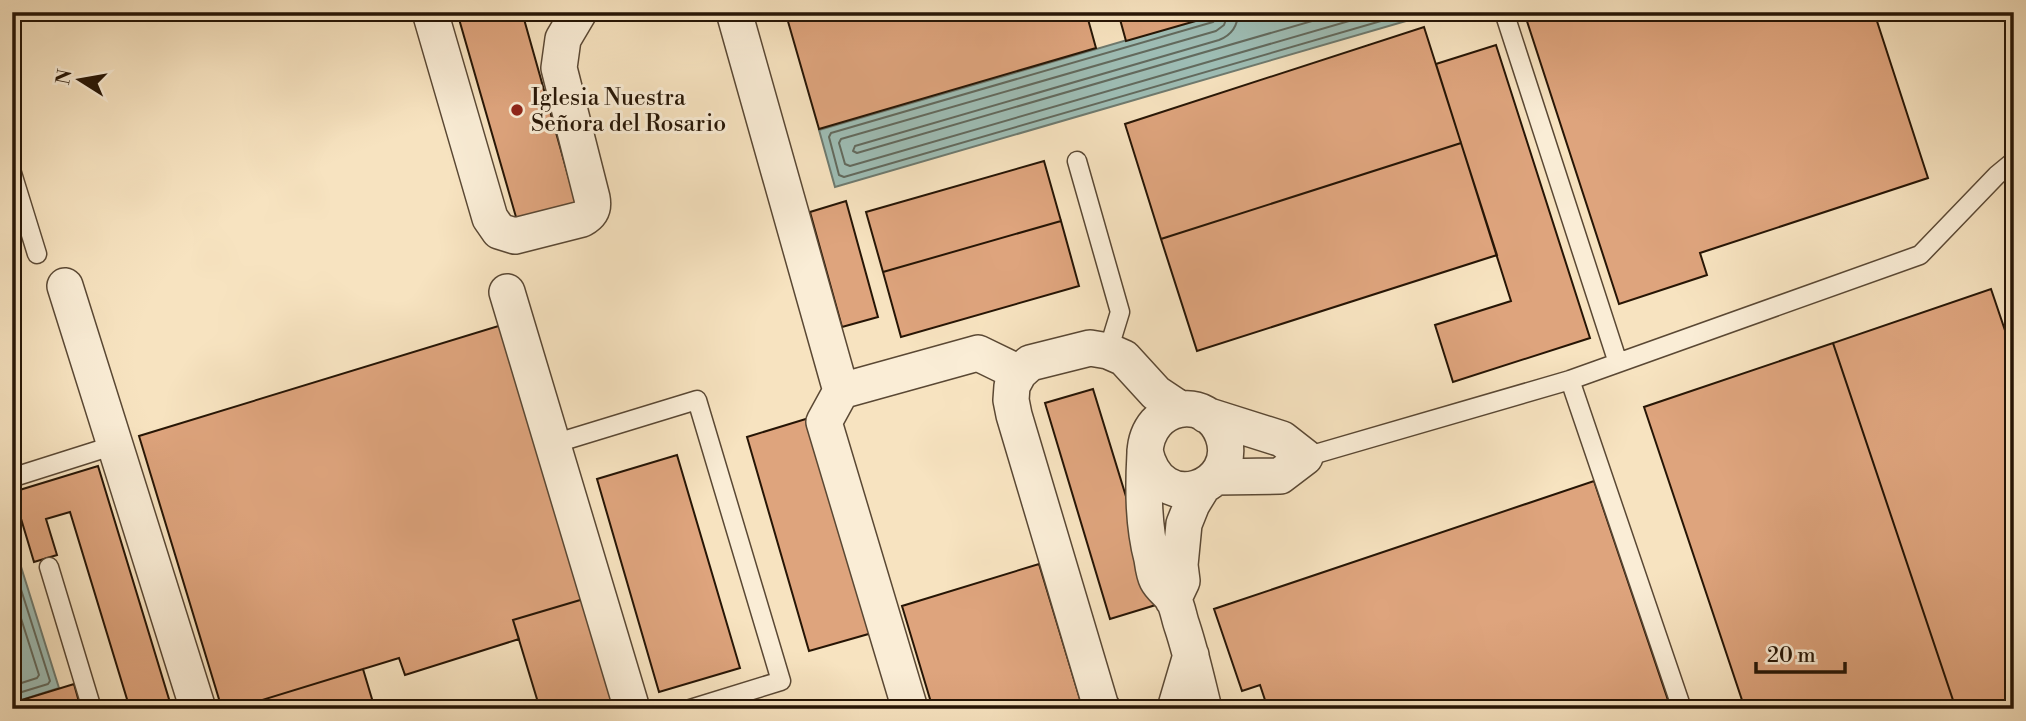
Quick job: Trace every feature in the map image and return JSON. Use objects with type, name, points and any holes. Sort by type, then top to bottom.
[{"type":"street","points":[[430,12],[490,218],[499,231],[515,236],[582,219],[593,208],[559,68],[563,39],[579,12]]},
{"type":"street","points":[[734,12],[841,391],[824,422],[909,709]]},
{"type":"street","points":[[65,286],[198,709]]},
{"type":"street","points":[[507,292],[632,709]]},
{"type":"street","points":[[1103,709],[1014,415],[1012,386],[1019,373],[1030,363],[1090,348],[1108,351],[1124,358],[1156,393],[1217,424],[1224,437],[1226,452],[1223,466],[1192,504],[1184,524],[1180,565],[1182,581],[1173,600]]},
{"type":"street","points":[[841,391],[978,354],[1019,373]]},
{"type":"street","points":[[1145,451],[1154,476],[1164,485],[1190,490],[1209,482],[1280,476],[1305,457],[1282,439],[1193,412],[1169,412],[1158,419],[1146,439],[1145,451],[1144,505],[1148,545],[1157,580],[1173,600],[1191,655],[1204,709]]},
{"type":"street","points":[[1175,709],[1191,655]]},
{"type":"lane","points":[[1504,12],[1618,363]]},
{"type":"lane","points":[[1077,161],[1120,312],[1108,351]]},
{"type":"lane","points":[[1305,457],[1570,380],[1920,255],[1997,175],[2014,161]]},
{"type":"lane","points":[[12,173],[37,254]]},
{"type":"lane","points":[[1570,380],[1682,709]]},
{"type":"lane","points":[[553,444],[697,400],[782,681],[690,709]]},
{"type":"lane","points":[[14,477],[115,444]]},
{"type":"lane","points":[[49,567],[92,709]]},
{"type":"water","points":[[1223,12],[1437,12],[835,187],[819,130]]},
{"type":"water","points":[[12,538],[59,688],[12,703]]},
{"type":"building","name":"Iglesia Nuestra Señora del Rosario","points":[[457,12],[522,12],[577,207],[518,224]]},
{"type":"building","points":[[808,12],[1086,12],[1096,48],[819,129],[787,18]]},
{"type":"building","points":[[1118,12],[1227,12],[1126,41]]},
{"type":"building","points":[[1524,12],[1874,12],[1928,178],[1700,253],[1707,275],[1619,304]]},
{"type":"building","points":[[1424,27],[1461,143],[1161,239],[1125,124]]},
{"type":"building","points":[[1496,45],[1590,338],[1453,382],[1435,325],[1511,301],[1436,64]]},
{"type":"building","points":[[1461,143],[1497,255],[1197,351],[1161,239]]},
{"type":"building","points":[[1044,161],[1061,221],[883,272],[866,212]]},
{"type":"building","points":[[846,201],[878,317],[842,327],[810,212]]},
{"type":"building","points":[[1061,221],[1079,286],[901,337],[883,272]]},
{"type":"building","points":[[1991,289],[2014,357],[2014,709],[1956,709],[1833,343]]},
{"type":"building","points":[[505,324],[587,598],[513,620],[519,639],[405,675],[399,658],[233,709],[222,709],[139,436]]},
{"type":"building","points":[[1833,343],[1956,709],[1745,709],[1644,407]]},
{"type":"building","points":[[1093,389],[1159,604],[1110,619],[1045,403]]},
{"type":"building","points":[[809,418],[872,633],[809,651],[747,437]]},
{"type":"building","points":[[677,455],[740,668],[659,692],[597,479]]},
{"type":"building","points":[[98,466],[172,709],[130,709],[70,512],[46,519],[57,555],[34,562],[13,492]]},
{"type":"building","points":[[1594,481],[1671,709],[1268,709],[1260,685],[1242,691],[1214,609]]},
{"type":"building","points":[[1039,564],[1083,709],[933,709],[902,606]]},
{"type":"building","points":[[587,598],[619,709],[540,709],[513,620]]},
{"type":"building","points":[[363,669],[375,709],[233,709]]},
{"type":"building","points":[[74,684],[81,709],[12,709],[12,703]]},
{"type":"place","name":"Iglesia Nuestra Señora del Rosario","points":[[517,110]]}]
